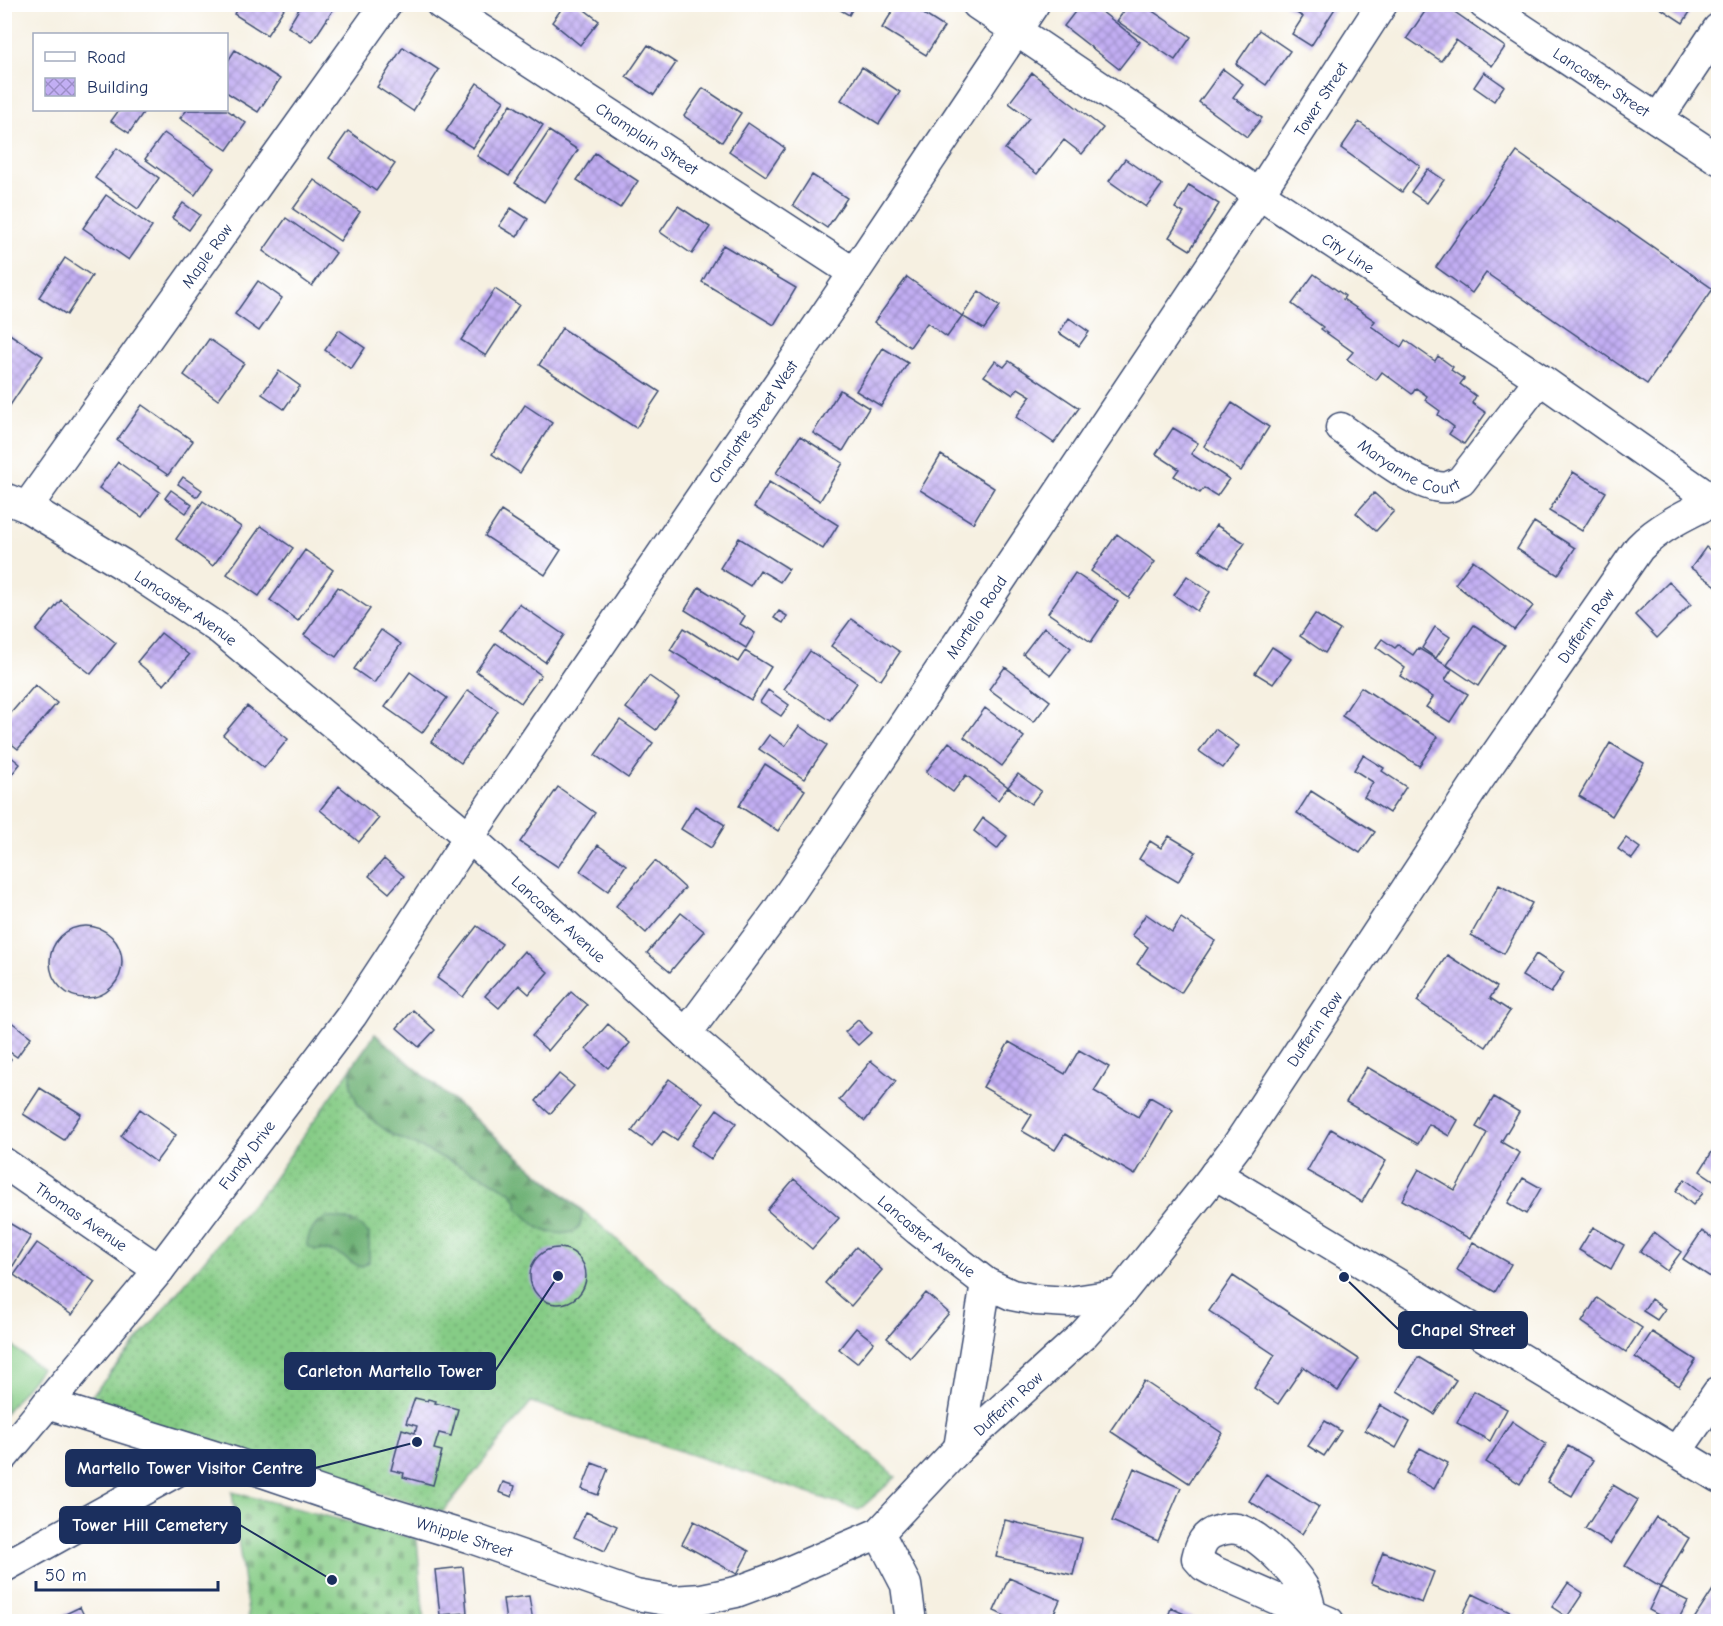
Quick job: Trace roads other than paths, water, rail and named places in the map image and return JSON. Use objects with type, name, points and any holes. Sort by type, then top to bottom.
[{"type":"street","name":"Maple Row","points":[[16,502],[386,4]]},
{"type":"street","name":"Champlain Street","points":[[441,4],[854,273]]},
{"type":"street","name":"City Line","points":[[977,4],[1259,194],[1540,379],[1717,502]]},
{"type":"street","name":"Charlotte Street West","points":[[469,837],[854,273],[1034,4]]},
{"type":"street","name":"Tower Street","points":[[1259,194],[1382,4]]},
{"type":"street","name":"Lancaster Street","points":[[1484,4],[1719,159]]},
{"type":"street","points":[[1658,119],[1719,29]]},
{"type":"street","name":"Martello Road","points":[[686,1034],[777,912],[870,776],[1259,194]]},
{"type":"street","name":"Maryanne Court","points":[[1341,428],[1413,479],[1448,487],[1466,476],[1540,379]]},
{"type":"street","name":"Lancaster Avenue","points":[[16,502],[122,564],[221,630],[469,837],[686,1034],[918,1230],[986,1283],[1012,1295],[1037,1300],[1069,1302],[1120,1294]]},
{"type":"street","name":"Dufferin Row","points":[[879,1533],[959,1448],[1083,1335],[1120,1294],[1238,1144],[1477,782],[1640,548],[1661,530],[1717,502]]},
{"type":"street","name":"Fundy Drive","points":[[4,1456],[159,1270],[352,1016],[469,837]]},
{"type":"street","name":"Thomas Avenue","points":[[4,1163],[159,1270]]},
{"type":"street","points":[[1215,1174],[1719,1477]]},
{"type":"street","points":[[959,1448],[986,1283]]},
{"type":"street","points":[[1677,1451],[1719,1392]]},
{"type":"street","name":"Whipple Street","points":[[47,1404],[471,1538],[636,1595],[672,1601],[702,1599],[736,1592],[780,1576],[879,1533]]},
{"type":"street","points":[[4,1567],[206,1455]]},
{"type":"street","points":[[879,1533],[906,1586],[911,1622]]},
{"type":"place","name":"Carleton Martello Tower","points":[[558,1276]]},
{"type":"place","name":"Chapel Street","points":[[1344,1277]]},
{"type":"place","name":"Martello Tower Visitor Centre","points":[[417,1442]]},
{"type":"place","name":"Tower Hill Cemetery","points":[[332,1580]]}]
